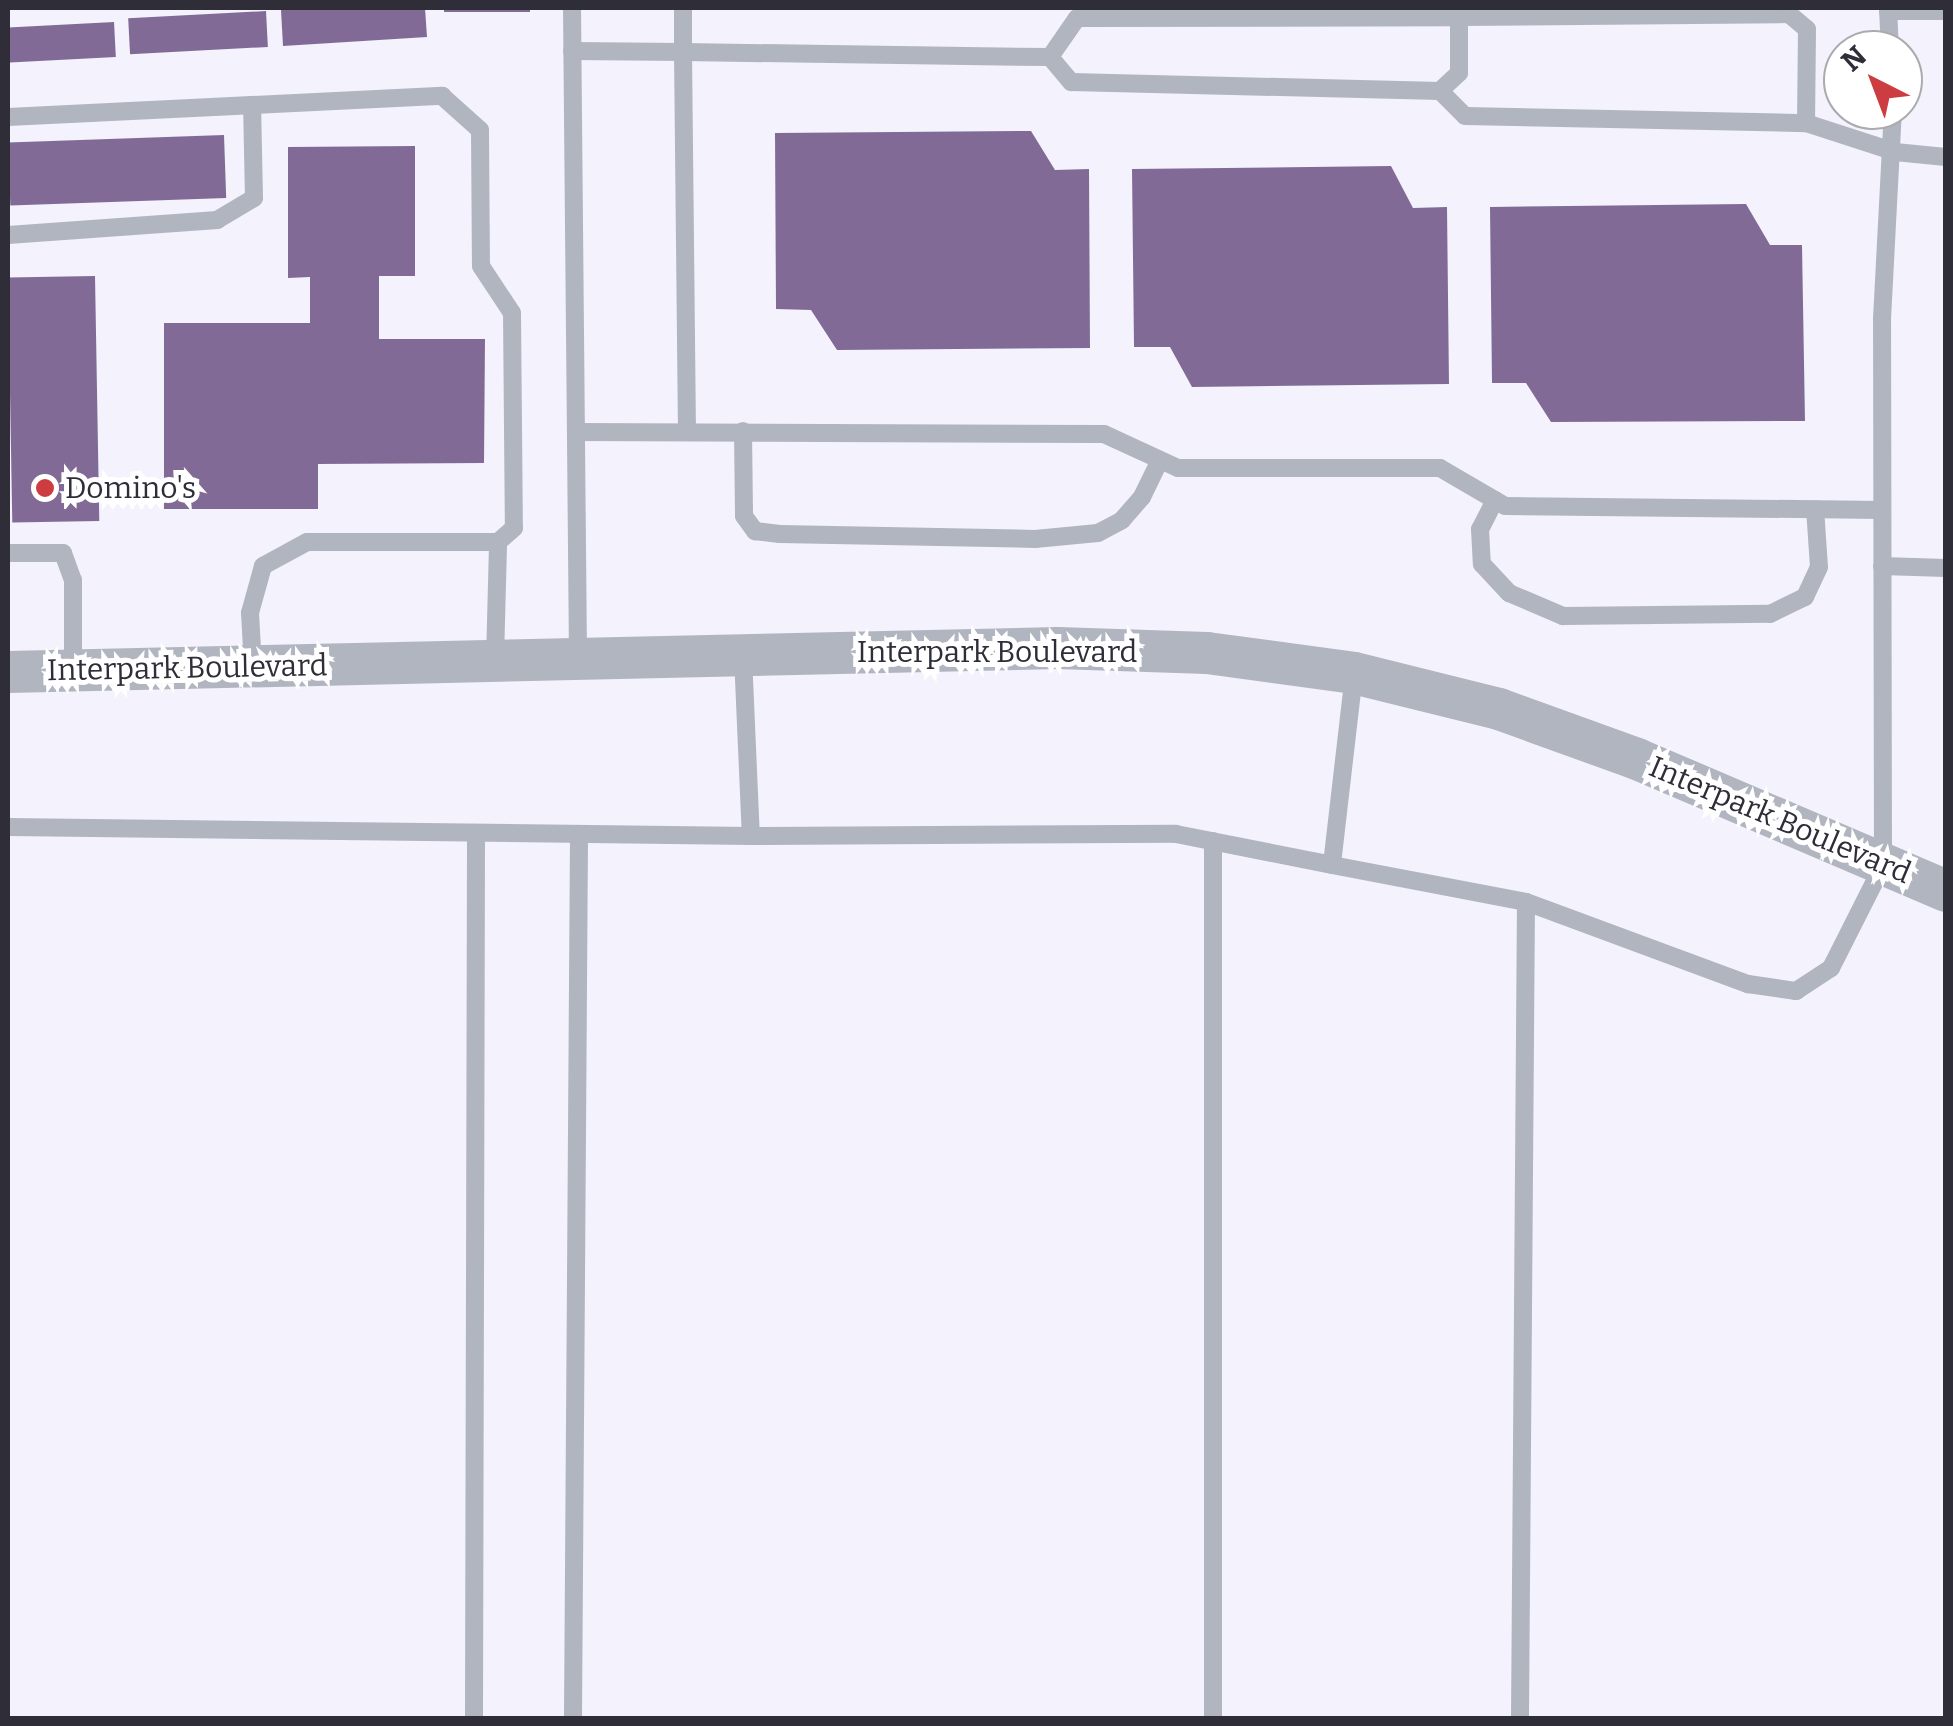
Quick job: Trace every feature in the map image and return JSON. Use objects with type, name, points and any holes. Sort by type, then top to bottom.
[{"type":"street","name":"Interpark Boulevard","points":[[8,672],[1076,648],[1207,653],[1354,673],[1499,709],[1620,753],[1946,891]]},
{"type":"lane","points":[[572,8],[578,659]]},
{"type":"lane","points":[[682,8],[687,432]]},
{"type":"lane","points":[[1888,9],[1946,11]]},
{"type":"lane","points":[[1050,57],[1071,13],[1458,17],[1789,14],[1806,29],[1806,123]]},
{"type":"lane","points":[[1440,91],[1458,72],[1458,17]]},
{"type":"lane","points":[[572,51],[1050,57],[1071,82],[1440,91],[1465,116],[1806,123],[1895,152],[1946,156]]},
{"type":"lane","points":[[8,117],[442,96],[480,130],[481,266],[512,314],[514,528],[498,542],[307,542],[263,566],[250,613],[253,666]]},
{"type":"lane","points":[[8,234],[217,220],[254,198],[252,105]]},
{"type":"lane","points":[[8,827],[751,836],[1176,834],[1526,902],[1748,984],[1796,991],[1831,968],[1883,864],[1882,318],[1894,130]]},
{"type":"lane","points":[[743,431],[744,516],[755,531],[780,534],[1035,538],[1098,533],[1122,520],[1142,496],[1160,460]]},
{"type":"lane","points":[[576,432],[1104,434],[1178,468],[1440,468],[1495,500],[1882,510]]},
{"type":"lane","points":[[1495,500],[1480,529],[1482,564],[1509,593],[1563,616],[1770,614],[1805,597],[1819,567],[1815,509]]},
{"type":"lane","points":[[495,661],[498,542]]},
{"type":"lane","points":[[8,552],[64,553],[73,580],[73,670]]},
{"type":"lane","points":[[1882,566],[1946,568]]},
{"type":"lane","points":[[743,655],[751,836]]},
{"type":"lane","points":[[1332,865],[1354,673]]},
{"type":"lane","points":[[474,1718],[476,833]]},
{"type":"lane","points":[[573,1718],[579,834]]},
{"type":"lane","points":[[1213,842],[1214,1718]]},
{"type":"lane","points":[[1520,1718],[1526,902]]},
{"type":"building","points":[[425,8],[427,37],[283,46],[281,10]]},
{"type":"building","points":[[444,8],[530,8],[530,12],[444,12]]},
{"type":"building","points":[[266,11],[268,47],[130,54],[128,18]]},
{"type":"building","points":[[114,22],[116,57],[10,62],[8,28]]},
{"type":"building","points":[[1031,131],[1055,170],[1089,169],[1090,348],[837,350],[811,310],[776,309],[775,133]]},
{"type":"building","points":[[224,135],[226,198],[10,205],[8,143]]},
{"type":"building","points":[[415,146],[415,276],[379,276],[379,339],[485,339],[484,463],[318,464],[318,509],[164,509],[164,323],[310,323],[310,277],[288,278],[288,147]]},
{"type":"building","points":[[1391,166],[1413,208],[1447,207],[1449,384],[1192,387],[1170,347],[1134,347],[1132,169]]},
{"type":"building","points":[[1746,204],[1770,245],[1802,245],[1805,421],[1551,422],[1526,383],[1492,383],[1490,207]]},
{"type":"building","points":[[95,276],[99,521],[12,522],[8,278]]},
{"type":"place","name":"Domino's","points":[[45,488]]}]
